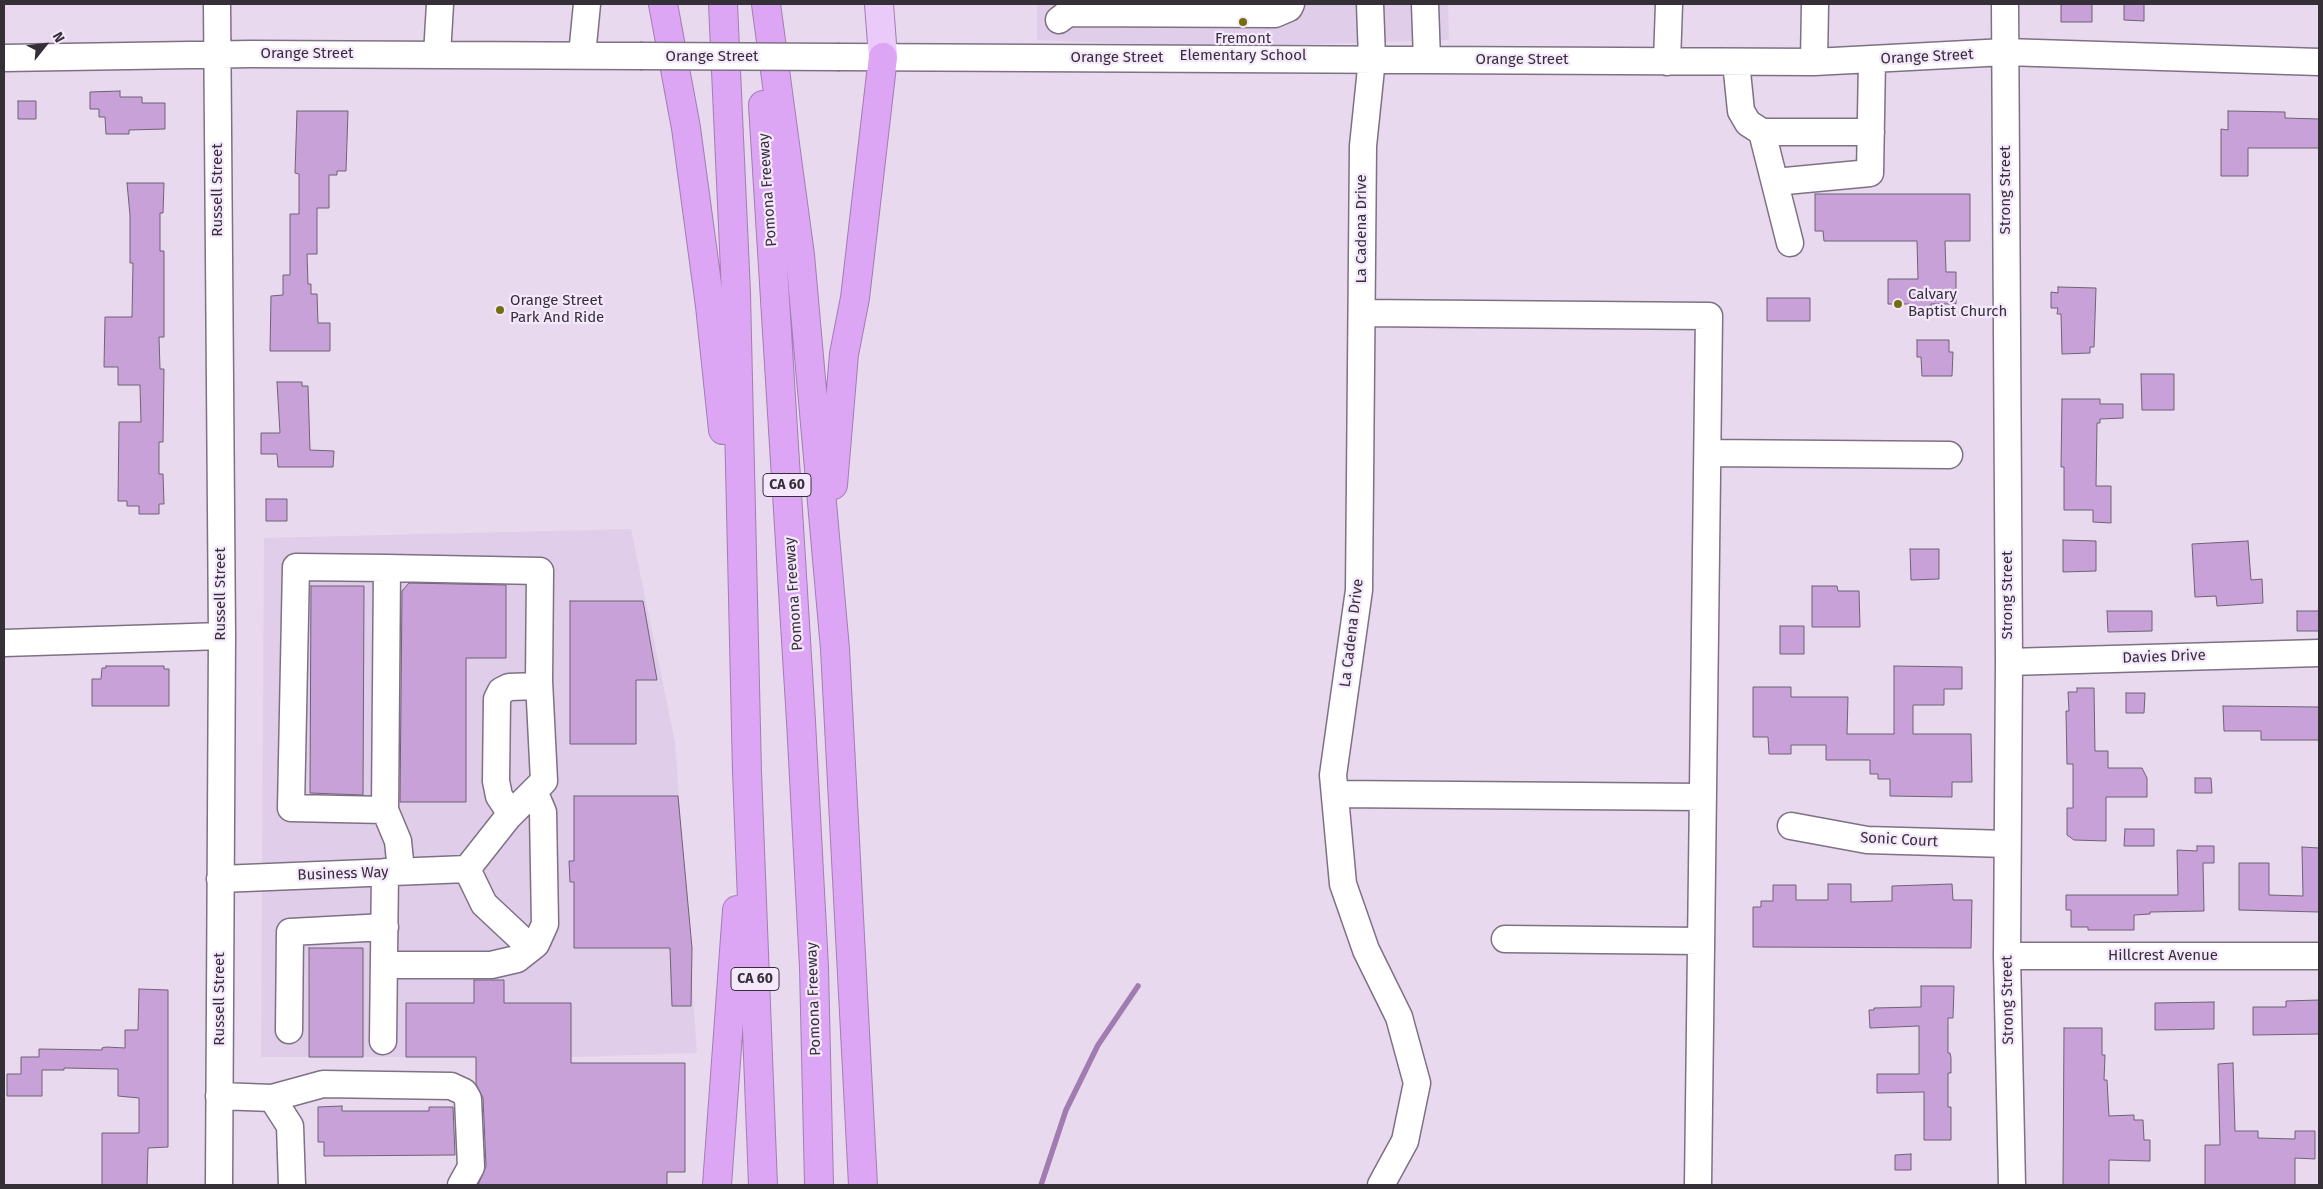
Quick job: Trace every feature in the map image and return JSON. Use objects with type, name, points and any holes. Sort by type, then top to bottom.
[{"type":"highway","points":[[663,4],[686,128],[710,306],[744,620]]},
{"type":"highway","name":"CA 60","points":[[723,4],[736,293],[747,772],[763,1185]]},
{"type":"highway","name":"Pomona Freeway","points":[[758,4],[802,721],[814,966],[819,1185]]},
{"type":"highway","points":[[766,4],[800,255],[834,649],[857,1041],[863,1185]]},
{"type":"highway","points":[[834,649],[832,492],[844,354],[855,298],[883,57]]},
{"type":"highway","points":[[717,1185],[747,772]]},
{"type":"highway","points":[[857,1041],[873,1185]]},
{"type":"main road","points":[[880,4],[883,57]]},
{"type":"street","name":"Russell Street","points":[[217,4],[222,636],[219,1185]]},
{"type":"street","points":[[437,55],[440,4]]},
{"type":"street","points":[[1056,58],[1060,12],[1275,14],[1289,8],[1291,4]]},
{"type":"street","name":"La Cadena Drive","points":[[1370,4],[1372,59],[1363,146],[1359,590],[1333,775],[1343,884],[1366,950],[1399,1017],[1417,1083],[1405,1141],[1382,1185]]},
{"type":"street","points":[[1424,4],[1427,60]]},
{"type":"street","points":[[1668,62],[1669,4]]},
{"type":"street","points":[[1814,62],[1815,4]]},
{"type":"street","name":"Strong Street","points":[[2005,4],[2009,662],[2007,956],[2012,1185]]},
{"type":"street","points":[[582,55],[584,6]]},
{"type":"street","name":"Orange Street","points":[[4,58],[217,54],[1814,62],[2005,52],[2319,62]]},
{"type":"street","points":[[1774,182],[1870,173],[1872,60]]},
{"type":"street","points":[[1736,62],[1741,111],[1748,123],[1762,132],[1871,132]]},
{"type":"street","points":[[1762,132],[1790,243]]},
{"type":"street","points":[[1362,313],[1710,316],[1698,1185]]},
{"type":"street","points":[[1708,453],[1949,455]]},
{"type":"street","points":[[385,810],[291,808],[296,567],[540,570],[539,686],[545,769],[544,781],[511,814],[467,869],[484,904],[531,948]]},
{"type":"street","points":[[383,1041],[384,928],[398,841],[385,810],[387,568]]},
{"type":"street","points":[[4,643],[222,636]]},
{"type":"street","name":"Davies Drive","points":[[2009,662],[2319,653]]},
{"type":"street","points":[[511,814],[499,796],[496,781],[497,699],[501,691],[509,687],[539,686]]},
{"type":"street","points":[[384,965],[491,965],[517,959],[536,944],[545,924],[543,812],[534,790]]},
{"type":"street","points":[[1335,794],[1703,796]]},
{"type":"street","name":"Sonic Court","points":[[1791,826],[1867,840],[2007,844]]},
{"type":"street","name":"Business Way","points":[[220,879],[467,869]]},
{"type":"street","points":[[289,1030],[290,932],[384,928]]},
{"type":"street","points":[[1505,939],[1701,941]]},
{"type":"street","name":"Hillcrest Avenue","points":[[2007,956],[2319,956]]},
{"type":"street","points":[[219,1096],[272,1098],[323,1084],[452,1086],[464,1092],[468,1099],[471,1167],[461,1185]]},
{"type":"street","points":[[272,1098],[290,1126],[292,1185]]},
{"type":"shaded area","name":"Fremont Elementary School","points":[[1037,4],[1448,4],[1449,40],[1212,47],[1037,40]]},
{"type":"shaded area","points":[[631,529],[675,742],[697,1053],[571,1057],[261,1057],[264,538]]},
{"type":"building","points":[[2061,4],[2092,4],[2092,22],[2061,22]]},
{"type":"building","points":[[2124,4],[2144,4],[2144,21],[2124,20]]},
{"type":"building","points":[[120,91],[120,97],[142,97],[142,103],[165,103],[165,129],[129,130],[129,134],[106,134],[105,117],[99,117],[99,109],[90,109],[90,92]]},
{"type":"building","points":[[18,101],[36,101],[36,119],[18,119]]},
{"type":"building","points":[[297,111],[348,111],[346,171],[337,171],[337,175],[329,175],[329,208],[317,208],[317,254],[307,254],[308,284],[311,284],[311,294],[317,294],[318,323],[330,323],[330,351],[270,351],[271,296],[283,295],[283,275],[290,275],[290,214],[299,214],[299,174],[295,173]]},
{"type":"building","points":[[2228,111],[2285,112],[2285,118],[2319,119],[2319,148],[2248,148],[2248,176],[2221,176],[2221,129],[2228,130]]},
{"type":"building","points":[[127,183],[164,183],[163,213],[160,213],[160,251],[164,251],[164,337],[159,337],[160,369],[164,369],[163,442],[159,442],[159,474],[163,474],[164,504],[159,504],[159,514],[139,514],[139,506],[127,506],[127,501],[118,501],[119,422],[141,422],[140,385],[118,385],[118,367],[104,367],[105,317],[132,317],[133,263],[130,263],[130,215]]},
{"type":"building","points":[[1815,194],[1970,194],[1970,241],[1945,241],[1946,272],[1956,272],[1956,304],[1931,304],[1931,308],[1909,308],[1909,304],[1888,304],[1888,279],[1918,279],[1917,241],[1824,241],[1823,231],[1815,231]]},
{"type":"building","points":[[2058,287],[2096,288],[2094,347],[2090,347],[2090,353],[2062,354],[2061,314],[2057,314],[2058,308],[2051,308],[2051,292],[2058,293]]},
{"type":"building","points":[[1767,298],[1810,298],[1810,321],[1767,321]]},
{"type":"building","points":[[1917,340],[1949,340],[1949,352],[1953,352],[1952,376],[1922,376],[1921,357],[1917,357]]},
{"type":"building","points":[[2141,374],[2174,374],[2174,410],[2142,410]]},
{"type":"building","points":[[277,382],[302,382],[302,386],[308,386],[310,450],[334,451],[333,467],[278,467],[277,454],[261,454],[261,433],[280,433]]},
{"type":"building","points":[[2062,399],[2100,399],[2100,404],[2123,404],[2123,418],[2100,419],[2100,423],[2097,423],[2096,486],[2111,486],[2111,523],[2093,522],[2093,510],[2064,510],[2064,467],[2061,467]]},
{"type":"building","points":[[266,499],[287,499],[287,521],[266,521]]},
{"type":"building","points":[[2063,540],[2096,541],[2096,571],[2063,572]]},
{"type":"building","points":[[2248,541],[2251,580],[2262,579],[2263,603],[2217,606],[2216,596],[2195,597],[2192,544]]},
{"type":"building","points":[[1910,549],[1939,549],[1939,579],[1911,580]]},
{"type":"building","points":[[409,583],[506,585],[506,658],[466,658],[466,802],[400,802],[402,591]]},
{"type":"building","points":[[311,586],[364,586],[363,795],[310,793]]},
{"type":"building","points":[[1812,586],[1837,586],[1838,591],[1859,591],[1860,627],[1812,627]]},
{"type":"building","points":[[570,601],[643,601],[657,680],[636,680],[636,744],[570,744]]},
{"type":"building","points":[[2107,611],[2152,611],[2152,631],[2108,632]]},
{"type":"building","points":[[2297,611],[2319,611],[2319,631],[2297,631]]},
{"type":"building","points":[[1780,626],[1804,626],[1804,654],[1780,654]]},
{"type":"building","points":[[106,666],[164,666],[164,669],[169,669],[169,706],[92,706],[92,679],[101,679],[102,668],[106,668]]},
{"type":"building","points":[[1894,666],[1962,667],[1962,689],[1944,689],[1944,705],[1913,705],[1913,734],[1971,734],[1972,782],[1952,782],[1952,797],[1890,796],[1890,779],[1878,779],[1878,774],[1870,774],[1870,760],[1826,760],[1826,745],[1791,745],[1791,754],[1769,754],[1768,737],[1753,737],[1753,687],[1791,687],[1791,697],[1848,697],[1847,734],[1894,734]]},
{"type":"building","points":[[2077,688],[2094,688],[2095,751],[2108,751],[2108,768],[2142,768],[2147,778],[2147,797],[2106,797],[2106,841],[2074,840],[2067,835],[2067,808],[2073,808],[2073,764],[2067,764],[2066,711],[2069,711],[2068,692],[2077,692]]},
{"type":"building","points":[[2126,693],[2145,693],[2144,713],[2126,713]]},
{"type":"building","points":[[2223,706],[2319,707],[2319,740],[2261,740],[2261,731],[2224,731]]},
{"type":"building","points":[[2195,778],[2211,778],[2212,793],[2195,793]]},
{"type":"building","points":[[574,796],[678,796],[692,948],[691,1006],[672,1006],[670,948],[574,948],[574,882],[570,882],[569,861],[574,861]]},
{"type":"building","points":[[2125,829],[2154,829],[2154,846],[2124,846]]},
{"type":"building","points":[[2197,846],[2214,846],[2214,863],[2203,863],[2204,911],[2150,912],[2150,914],[2134,915],[2134,930],[2088,930],[2088,927],[2071,927],[2071,910],[2066,910],[2066,895],[2178,895],[2177,850],[2197,851]]},
{"type":"building","points":[[2302,847],[2319,848],[2319,912],[2239,910],[2239,863],[2269,863],[2269,895],[2303,896]]},
{"type":"building","points":[[1828,884],[1851,884],[1851,902],[1892,901],[1892,886],[1952,884],[1953,900],[1972,900],[1971,948],[1753,947],[1753,907],[1761,907],[1761,901],[1773,901],[1773,885],[1796,885],[1796,900],[1828,900]]},
{"type":"building","points":[[309,948],[363,948],[363,1057],[309,1057]]},
{"type":"building","points":[[474,980],[504,980],[504,1003],[571,1003],[571,1063],[685,1063],[685,1172],[667,1172],[667,1185],[478,1185],[486,1166],[483,1098],[476,1084],[476,1057],[406,1057],[406,1003],[474,1003]]},
{"type":"building","points":[[1921,986],[1954,986],[1953,1018],[1948,1018],[1948,1053],[1950,1053],[1951,1058],[1951,1073],[1948,1073],[1948,1107],[1951,1107],[1951,1140],[1924,1140],[1924,1092],[1877,1093],[1877,1074],[1919,1074],[1919,1026],[1870,1028],[1869,1010],[1874,1010],[1874,1008],[1921,1007]]},
{"type":"building","points":[[139,989],[168,990],[168,1147],[148,1148],[147,1185],[102,1185],[102,1133],[139,1133],[139,1098],[118,1096],[118,1069],[64,1068],[64,1070],[42,1070],[42,1096],[7,1096],[7,1074],[21,1074],[21,1057],[39,1057],[39,1049],[102,1050],[102,1048],[106,1047],[125,1048],[125,1030],[138,1030]]},
{"type":"building","points":[[2319,1000],[2319,1034],[2253,1035],[2253,1007],[2286,1007],[2286,1001]]},
{"type":"building","points":[[2214,1002],[2214,1029],[2155,1030],[2155,1003]]},
{"type":"building","points":[[2064,1028],[2102,1028],[2102,1055],[2105,1055],[2104,1080],[2107,1080],[2109,1116],[2134,1115],[2134,1120],[2143,1120],[2144,1140],[2150,1140],[2150,1161],[2109,1160],[2109,1185],[2063,1185]]},
{"type":"building","points":[[2233,1063],[2235,1131],[2258,1131],[2258,1138],[2295,1139],[2295,1131],[2315,1131],[2315,1159],[2295,1158],[2295,1185],[2205,1185],[2205,1145],[2220,1145],[2218,1064]]},
{"type":"building","points":[[342,1106],[342,1111],[429,1111],[429,1107],[453,1107],[455,1155],[324,1156],[324,1142],[318,1142],[318,1107]]},
{"type":"building","points":[[1911,1154],[1911,1170],[1895,1170],[1895,1155]]},
{"type":"waterway","points":[[1041,1185],[1066,1110],[1098,1045],[1138,986]]},
{"type":"place","name":"Fremont Elementary School","points":[[1243,22]]},
{"type":"place","name":"Calvary Baptist Church","points":[[1898,304]]},
{"type":"place","name":"Orange Street Park And Ride","points":[[500,310]]}]
